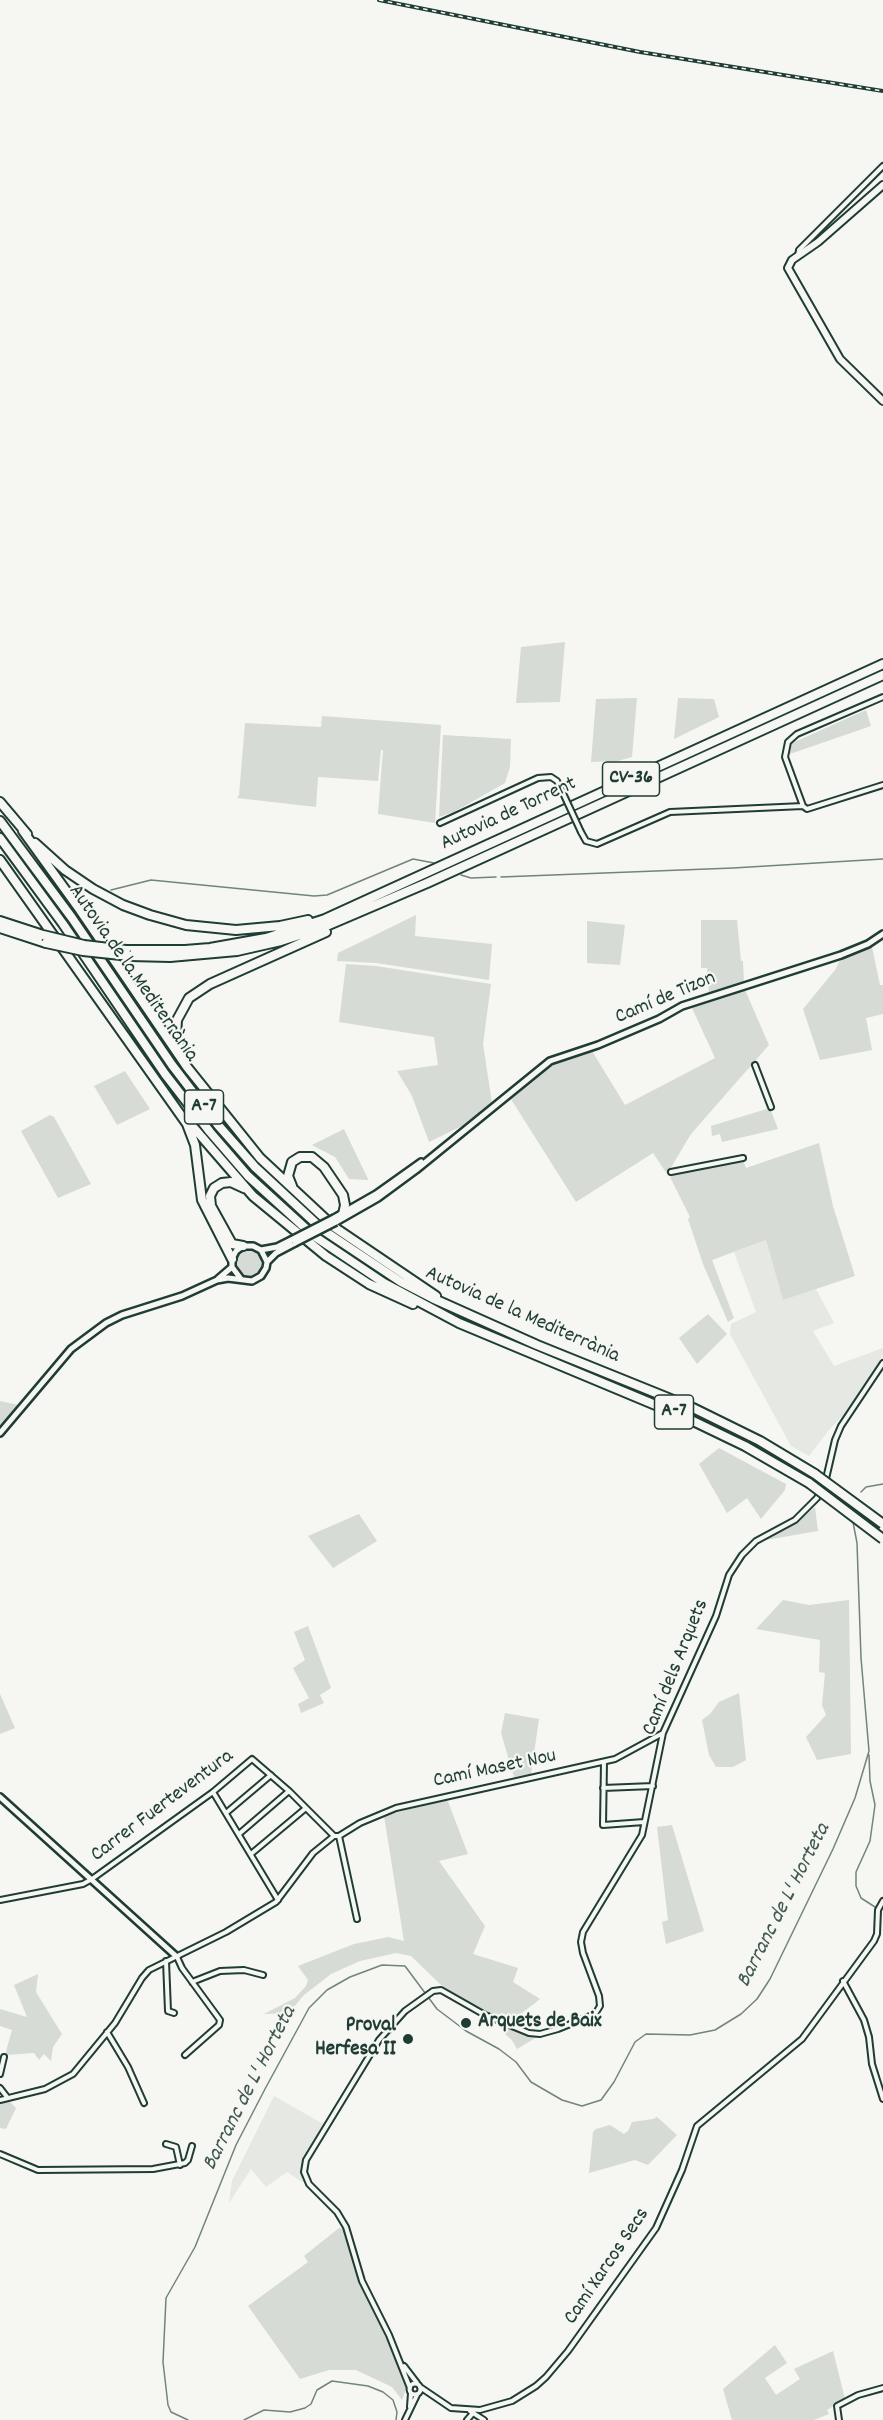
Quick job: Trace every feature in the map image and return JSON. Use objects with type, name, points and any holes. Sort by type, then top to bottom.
[{"type":"highway","name":"Autovia de Torrent","points":[[379,894],[883,663]]},
{"type":"highway","name":"Autovia de Torrent","points":[[427,883],[883,675]]},
{"type":"highway","points":[[0,802],[23,831],[192,1071],[260,1158],[299,1197],[348,1238],[435,1294],[440,1301]]},
{"type":"highway","name":"Autovia de la Mediterrània","points":[[0,821],[72,918],[172,1065],[218,1125],[255,1167],[323,1230],[401,1282],[440,1301],[508,1333],[693,1408],[760,1441],[815,1474],[883,1524]]},
{"type":"highway","points":[[23,831],[65,870],[93,889],[123,905],[186,925],[236,930],[280,926],[320,917],[379,894]]},
{"type":"highway","name":"Autovia de la Mediterrània","points":[[0,838],[63,924],[165,1074],[210,1132],[248,1176],[314,1236],[384,1282],[459,1323],[689,1419],[745,1446],[809,1484],[883,1539]]},
{"type":"highway","points":[[0,860],[187,1124],[195,1145],[202,1200],[228,1248],[232,1263]]},
{"type":"highway","points":[[0,928],[83,951],[170,957],[215,953],[281,941],[324,927],[427,883]]},
{"type":"highway","points":[[192,1071],[178,1046],[176,1028],[184,1005],[198,992],[417,890],[427,883]]},
{"type":"highway","points":[[128,953],[237,944],[325,920],[379,894]]},
{"type":"highway","points":[[0,921],[45,939]]},
{"type":"highway","points":[[160,1087],[253,1196]]},
{"type":"highway","points":[[299,1197],[290,1182],[288,1172],[292,1162],[306,1156],[317,1161],[343,1195],[345,1205],[343,1214]]},
{"type":"highway","points":[[243,1246],[232,1244],[211,1206],[210,1196],[214,1188],[222,1183],[231,1182],[240,1186],[326,1256],[355,1276],[449,1322],[459,1323]]},
{"type":"main road","points":[[883,185],[818,242],[792,260],[788,268],[840,359],[883,401]]},
{"type":"street","points":[[798,256],[799,250],[883,166]]},
{"type":"street","points":[[803,806],[785,757],[788,742],[798,734],[883,697]]},
{"type":"street","points":[[440,823],[538,778],[551,777],[557,781],[586,841],[597,844],[670,812],[803,806],[807,809],[883,784]]},
{"type":"street","name":"Camí de Tizon","points":[[267,1262],[293,1242],[378,1198],[550,1061],[598,1046],[659,1019],[682,1006],[850,951],[868,944],[883,934]]},
{"type":"street","points":[[755,1065],[771,1107]]},
{"type":"street","name":"Camí de Tizon","points":[[335,1220],[403,1175],[476,1121]]},
{"type":"street","points":[[671,1172],[743,1158]]},
{"type":"street","name":"Camí de Tizon","points":[[261,1250],[293,1242]]},
{"type":"street","points":[[0,1433],[71,1349],[106,1323],[122,1315],[182,1296],[217,1280],[252,1281],[261,1276],[266,1268],[267,1262],[261,1250],[253,1246],[243,1246],[236,1251],[232,1263],[217,1280]]},
{"type":"street","points":[[232,1263],[241,1279]]},
{"type":"street","name":"Camí dels Arquets","points":[[402,2364],[363,2281],[346,2226],[337,2212],[309,2184],[304,2172],[309,2154],[379,2040],[405,2011],[429,1993],[441,1990],[484,2015],[529,2033],[540,2034],[558,2029],[595,2014],[600,2006],[599,1996],[583,1953],[583,1932],[619,1871],[638,1845],[663,1733],[716,1616],[724,1586],[734,1566],[756,1541],[795,1520],[817,1497],[825,1483],[835,1440],[841,1426],[883,1363]]},
{"type":"street","name":"Camí Maset Nou","points":[[278,1900],[313,1853],[336,1836],[360,1823],[396,1808],[621,1757],[663,1733]]},
{"type":"street","name":"Carrer Fuerteventura","points":[[0,1900],[83,1884],[92,1879],[213,1792],[252,1759],[271,1774]]},
{"type":"street","points":[[604,1762],[603,1825],[644,1822]]},
{"type":"street","points":[[226,1813],[271,1774],[336,1836],[357,1919]]},
{"type":"street","points":[[603,1788],[653,1786]]},
{"type":"street","points":[[238,1834],[289,1791]]},
{"type":"street","points":[[0,2100],[38,2091],[69,2077],[79,2068],[107,2032],[149,1970],[226,1932],[278,1900],[213,1792]]},
{"type":"street","points":[[0,1797],[177,1957],[220,2020],[219,2025],[184,2055]]},
{"type":"street","points":[[251,1854],[306,1808]]},
{"type":"street","name":"Camí Xarcos Secs","points":[[432,2396],[451,2408],[471,2412],[490,2409],[512,2401],[536,2386],[557,2365],[656,2228],[698,2126],[794,2046],[819,2017],[874,1941],[877,1934],[878,1910],[883,1901]]},
{"type":"street","points":[[166,1960],[168,2011],[174,2013]]},
{"type":"street","points":[[192,1982],[220,1971],[244,1970],[263,1975]]},
{"type":"street","points":[[843,1981],[864,2020],[869,2037],[872,2064],[883,2099]]},
{"type":"street","points":[[107,2032],[128,2067],[144,2103]]},
{"type":"street","points":[[0,2074],[4,2057]]},
{"type":"street","points":[[0,2088],[7,2097]]},
{"type":"street","points":[[166,2144],[177,2147],[180,2165]]},
{"type":"street","points":[[0,2154],[38,2170],[135,2170],[180,2165],[188,2160],[192,2146]]},
{"type":"street","points":[[402,2364],[419,2385],[432,2396]]},
{"type":"street","points":[[402,2364],[411,2390],[432,2396]]},
{"type":"street","points":[[410,2410],[412,2384],[419,2385]]},
{"type":"street","points":[[405,2420],[418,2393],[419,2385]]},
{"type":"street","points":[[839,2420],[837,2406],[858,2395],[883,2388]]},
{"type":"street","points":[[467,2420],[471,2412],[484,2420]]},
{"type":"shaded area","points":[[565,642],[560,702],[516,703],[521,647]]},
{"type":"shaded area","points":[[637,698],[632,757],[618,761],[591,762],[596,699]]},
{"type":"shaded area","points":[[678,698],[714,699],[719,717],[674,739]]},
{"type":"shaded area","points":[[866,710],[871,726],[790,754],[790,744]]},
{"type":"shaded area","points":[[322,716],[441,725],[435,823],[378,814],[383,750],[381,750],[378,781],[318,777],[316,807],[237,798],[245,723],[321,727]]},
{"type":"shaded area","points":[[443,735],[511,739],[510,767],[505,783],[454,812],[439,817]]},
{"type":"shaded area","points":[[416,915],[415,936],[492,944],[489,980],[376,963],[337,961],[338,953]]},
{"type":"shaded area","points":[[701,920],[737,920],[744,984],[709,995],[707,968],[701,968]]},
{"type":"shaded area","points":[[587,921],[625,925],[620,965],[587,963]]},
{"type":"shaded area","points":[[872,947],[880,985],[883,985],[883,1014],[866,1018],[872,1050],[820,1060],[803,1009],[835,970],[841,958]]},
{"type":"shaded area","points":[[346,964],[376,966],[491,984],[483,1044],[492,1103],[470,1122],[429,1142],[412,1096],[397,1071],[438,1065],[434,1037],[339,1022]]},
{"type":"shaded area","points":[[745,990],[769,1045],[691,1134],[667,1174],[653,1153],[576,1202],[509,1096],[551,1066],[592,1051],[625,1105],[715,1058],[692,1008]]},
{"type":"shaded area","points":[[125,1071],[150,1109],[117,1125],[94,1086]]},
{"type":"shaded area","points":[[770,1108],[778,1129],[722,1142],[720,1134],[712,1136],[711,1126]]},
{"type":"shaded area","points":[[50,1115],[54,1117],[91,1184],[58,1198],[21,1131]]},
{"type":"shaded area","points":[[344,1129],[368,1180],[349,1179],[335,1157],[312,1145]]},
{"type":"shaded area","points":[[819,1143],[833,1206],[855,1276],[783,1300],[766,1240],[712,1260],[734,1318],[728,1322],[703,1264],[688,1219],[690,1217],[670,1177],[673,1174],[743,1160],[746,1168]]},
{"type":"shaded area","points":[[766,1240],[783,1299],[816,1289],[834,1323],[813,1331],[834,1366],[883,1348],[883,1355],[852,1406],[828,1431],[809,1456],[791,1446],[730,1334],[731,1324],[756,1312],[734,1252]]},
{"type":"shaded area","points":[[249,1248],[255,1249],[263,1257],[263,1269],[255,1277],[249,1278],[243,1277],[235,1269],[234,1263],[235,1257],[243,1249]]},
{"type":"shaded area","points":[[708,1314],[727,1334],[697,1364],[679,1338]]},
{"type":"shaded area","points":[[0,1401],[18,1405],[0,1428]]},
{"type":"shaded area","points":[[719,1448],[786,1484],[785,1490],[761,1519],[747,1498],[727,1513],[699,1464]]},
{"type":"shaded area","points":[[815,1507],[818,1531],[766,1540],[798,1522]]},
{"type":"shaded area","points":[[359,1514],[377,1541],[333,1568],[308,1536]]},
{"type":"shaded area","points":[[783,1600],[809,1605],[849,1600],[851,1754],[817,1760],[806,1737],[826,1715],[822,1705],[825,1673],[819,1672],[820,1640],[756,1629]]},
{"type":"shaded area","points":[[308,1626],[331,1688],[320,1695],[324,1703],[301,1713],[298,1704],[309,1698],[293,1668],[305,1660],[294,1632]]},
{"type":"shaded area","points":[[739,1693],[746,1760],[733,1767],[716,1767],[709,1755],[702,1720],[719,1702]]},
{"type":"shaded area","points":[[0,1694],[15,1728],[0,1734]]},
{"type":"shaded area","points":[[505,1713],[539,1719],[531,1774],[514,1777],[501,1733]]},
{"type":"shaded area","points":[[447,1799],[468,1854],[439,1861],[485,1926],[473,1954],[518,1968],[513,1982],[540,1999],[509,2023],[475,2007],[440,1984],[411,1956],[396,1953],[360,1961],[331,1974],[304,1995],[289,2013],[264,2014],[295,1998],[306,1986],[308,1980],[298,1966],[354,1944],[388,1937],[404,1941],[384,1816]]},
{"type":"shaded area","points":[[672,1825],[704,1931],[666,1944],[662,1922],[668,1920],[657,1827]]},
{"type":"shaded area","points":[[38,1974],[36,1992],[62,2034],[53,2047],[51,2061],[44,2054],[39,2060],[34,2053],[5,2055],[12,2030],[0,2026],[0,2009],[27,2017],[14,1985]]},
{"type":"shaded area","points":[[508,2028],[537,2037],[517,2049],[505,2034]]},
{"type":"shaded area","points":[[274,2096],[325,2125],[304,2160],[301,2173],[304,2183],[287,2172],[266,2187],[251,2169],[229,2203],[232,2181]]},
{"type":"shaded area","points":[[8,2100],[16,2108],[6,2129],[0,2128],[0,2102]]},
{"type":"shaded area","points":[[657,2117],[677,2135],[648,2165],[635,2160],[589,2173],[593,2132],[596,2129],[610,2125],[624,2134],[632,2122]]},
{"type":"shaded area","points":[[339,2228],[345,2229],[357,2273],[405,2381],[406,2389],[402,2400],[392,2387],[356,2370],[329,2370],[300,2379],[248,2306],[308,2262],[304,2256]]},
{"type":"shaded area","points":[[775,2345],[787,2363],[765,2378],[776,2395],[800,2379],[794,2369],[833,2351],[845,2399],[827,2410],[829,2414],[814,2420],[732,2420],[723,2389]]},
{"type":"waterway","points":[[111,890],[151,880],[314,896],[327,895],[413,859],[434,863]]},
{"type":"waterway","points":[[501,877],[733,868],[883,859]]},
{"type":"waterway","points":[[461,875],[471,878],[496,877]]},
{"type":"waterway","points":[[861,1492],[866,1487],[883,1484]]},
{"type":"waterway","name":"Barranc de L' Horteta","points":[[188,2420],[171,2412],[168,2405],[163,2362],[166,2298],[195,2247],[236,2145],[265,2089],[309,2008],[327,1990],[350,1977],[382,1965],[405,1966],[437,2009],[466,2031],[499,2049],[516,2062],[531,2082],[562,2100],[582,2106],[601,2100],[614,2082],[635,2042],[646,2034],[690,2035],[715,2030],[741,2014],[757,1999],[770,1979],[833,1849],[855,1798],[869,1751],[861,1658],[857,1543],[853,1522]]},
{"type":"waterway","points":[[869,1755],[870,1781],[875,1805],[870,1841],[856,1872],[856,1886],[861,1898],[875,1907]]},
{"type":"waterway","name":"Barranc de L' Horteta","points":[[244,2420],[264,2410],[290,2412],[305,2408],[311,2404],[317,2390],[332,2381],[368,2386],[383,2392],[393,2400],[397,2412],[396,2420]]},
{"type":"railway","points":[[379,0],[640,52],[883,91]]},
{"type":"place","name":"Arquets de Baix","points":[[466,2023]]},
{"type":"place","name":"Proval Herfesa II","points":[[408,2039]]}]
